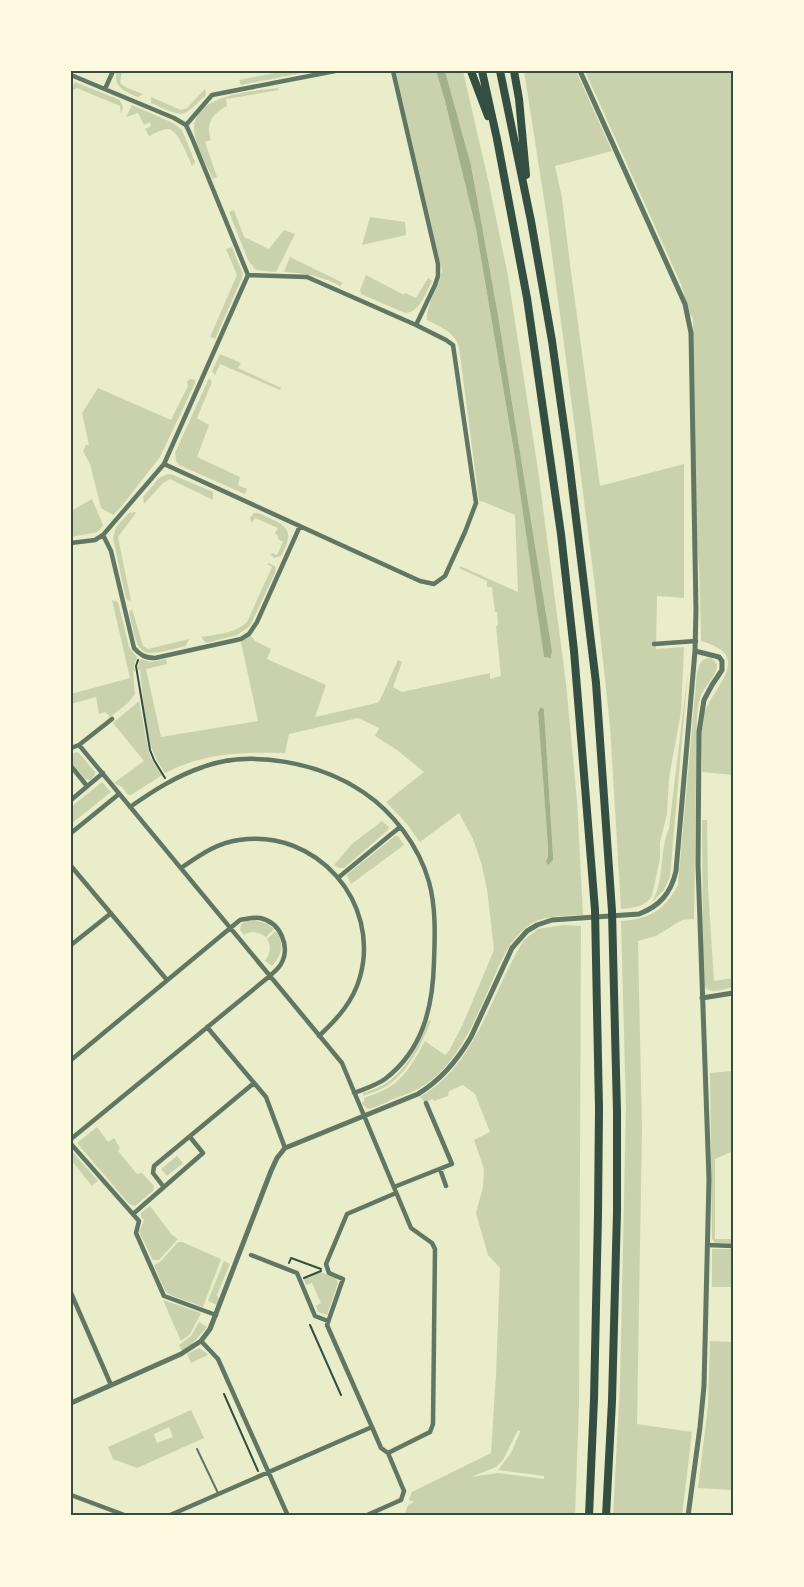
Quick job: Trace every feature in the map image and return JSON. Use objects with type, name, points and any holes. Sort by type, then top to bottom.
[{"type":"highway","points":[[471,71],[497,139]]},
{"type":"highway","points":[[482,71],[527,298],[561,534],[574,651],[596,910],[599,1108],[598,1215],[594,1399],[589,1516]]},
{"type":"highway","points":[[500,71],[531,221],[552,341],[568,452],[593,664],[612,911],[617,1112],[617,1212],[612,1401],[606,1516]]},
{"type":"highway","points":[[514,71],[519,99],[531,221]]},
{"type":"street","points":[[105,89],[113,71]]},
{"type":"street","points":[[186,126],[212,95],[335,71]]},
{"type":"street","points":[[393,71],[438,264],[438,276],[435,285],[416,325]]},
{"type":"street","points":[[71,1403],[181,1354],[201,1341],[216,1315],[277,1158],[285,1148],[418,1094],[432,1086],[457,1060],[471,1037],[512,948],[520,938],[543,922],[640,914],[658,905],[668,894],[674,880],[696,641],[690,333],[685,304],[580,71]]},
{"type":"street","points":[[71,75],[174,118],[186,126],[248,275],[164,464],[103,535],[95,540],[71,543]]},
{"type":"street","points":[[164,464],[420,581],[434,584],[445,576],[465,532],[476,503],[453,345],[416,325],[307,277],[248,275]]},
{"type":"street","points":[[103,535],[111,551],[134,648],[146,658],[155,658],[241,639],[249,634],[257,622],[300,526]]},
{"type":"street","points":[[654,644],[696,641]]},
{"type":"street","points":[[688,1516],[704,1386],[709,1179],[698,865],[699,732],[704,700],[722,670],[723,664],[719,657],[695,651]]},
{"type":"street","points":[[71,748],[79,745],[112,720]]},
{"type":"street","points":[[79,745],[342,1063],[411,1228],[432,1243],[435,1249],[433,1424],[430,1432],[388,1453]]},
{"type":"street","points":[[130,807],[168,782],[204,766],[231,760],[267,759],[324,772],[363,792],[393,818],[418,854],[429,882],[435,942],[433,990],[428,1014],[421,1033],[410,1052],[384,1080],[354,1093]]},
{"type":"street","points":[[71,766],[87,786]]},
{"type":"street","points":[[71,800],[103,774]]},
{"type":"street","points":[[71,833],[119,794]]},
{"type":"street","points":[[339,877],[400,827]]},
{"type":"street","points":[[181,868],[213,847],[239,840],[263,840],[287,843],[304,850],[327,865],[339,877],[357,908],[364,933],[364,961],[360,978],[352,997],[340,1016],[319,1036]]},
{"type":"street","points":[[71,866],[167,980]]},
{"type":"street","points":[[71,946],[110,914]]},
{"type":"street","points":[[71,1060],[240,920],[260,918],[278,928],[284,940],[285,954],[281,965],[71,1139]]},
{"type":"street","points":[[702,998],[733,993]]},
{"type":"street","points":[[207,1027],[266,1097],[285,1148]]},
{"type":"street","points":[[163,1186],[153,1173],[154,1166],[254,1083]]},
{"type":"street","points":[[394,1187],[452,1164],[426,1102]]},
{"type":"street","points":[[133,1214],[203,1153],[190,1136]]},
{"type":"street","points":[[71,1144],[139,1221],[136,1233],[164,1296],[216,1315]]},
{"type":"street","points":[[440,1169],[446,1186]]},
{"type":"street","points":[[365,1516],[401,1500],[404,1491],[388,1453],[381,1448],[327,1325],[343,1279],[329,1273],[326,1264],[346,1214],[396,1193]]},
{"type":"street","points":[[708,1246],[733,1246]]},
{"type":"street","points":[[251,1256],[297,1273],[315,1316],[328,1321]]},
{"type":"street","points":[[71,1294],[111,1385]]},
{"type":"street","points":[[201,1341],[218,1359],[288,1516]]},
{"type":"street","points":[[168,1516],[372,1427]]},
{"type":"street","points":[[71,1495],[127,1516]]},
{"type":"lane","points":[[197,1449],[218,1493]]},
{"type":"path","points":[[140,654],[136,666],[150,750],[168,782]]},
{"type":"path","points":[[287,1269],[291,1258],[323,1270],[300,1279]]},
{"type":"path","points":[[310,1325],[341,1395]]},
{"type":"path","points":[[224,1394],[260,1476]]},
{"type":"shaded area","points":[[117,71],[122,71],[120,83],[143,94],[138,97],[121,88],[116,81]]},
{"type":"shaded area","points":[[284,71],[312,71],[241,85],[239,80]]},
{"type":"shaded area","points":[[394,71],[436,71],[445,101],[476,229],[514,452],[544,656],[551,658],[552,651],[498,315],[471,165],[445,71],[463,71],[489,184],[508,276],[538,470],[566,683],[577,801],[583,915],[545,918],[534,922],[520,933],[514,939],[497,969],[475,1020],[459,1048],[440,1073],[416,1090],[368,1109],[361,1103],[364,1102],[364,1098],[383,1090],[398,1080],[413,1061],[425,1041],[445,1055],[449,1051],[463,1024],[494,950],[487,889],[481,862],[473,839],[459,813],[420,842],[407,824],[386,802],[424,772],[397,750],[375,736],[379,728],[358,718],[289,734],[285,753],[238,753],[210,757],[180,766],[165,773],[156,758],[149,738],[140,670],[138,667],[140,659],[151,662],[166,659],[167,664],[146,669],[161,737],[258,721],[241,642],[251,636],[255,641],[271,649],[267,659],[326,685],[315,717],[377,703],[398,660],[402,662],[393,687],[402,692],[490,673],[490,679],[501,676],[496,626],[498,625],[497,612],[495,612],[492,587],[487,587],[487,581],[459,568],[460,566],[518,592],[515,515],[479,501],[459,347],[451,334],[427,320],[428,308],[442,271]],"holes":[[[540,707],[544,709],[553,855],[546,861],[548,847],[538,709]]]},
{"type":"shaded area","points":[[436,71],[445,71],[471,165],[498,315],[552,651],[551,658],[544,657],[514,452],[476,229]]},
{"type":"shaded area","points":[[524,71],[576,71],[612,151],[555,166],[562,198],[600,486],[684,464],[684,598],[657,596],[656,649],[684,647],[681,712],[669,778],[667,814],[660,842],[660,859],[652,896],[646,903],[630,908],[621,909],[610,726],[595,587],[547,218]]},
{"type":"shaded area","points":[[585,71],[733,71],[733,775],[702,772],[702,720],[726,673],[728,663],[726,655],[717,647],[701,641],[699,568],[693,491],[693,318],[681,284]]},
{"type":"shaded area","points":[[75,82],[120,100],[123,107],[121,114],[120,106],[77,88],[71,91]]},
{"type":"shaded area","points":[[277,88],[279,90],[226,99],[227,106],[214,115],[209,128],[211,140],[205,142],[217,177],[213,179],[196,142],[195,122],[200,111],[210,103],[222,98],[252,91]]},
{"type":"shaded area","points":[[205,89],[206,95],[191,109],[181,114],[151,103],[151,97],[181,110],[187,108]]},
{"type":"shaded area","points":[[132,105],[173,123],[182,130],[195,162],[192,166],[182,144],[172,130],[163,130],[149,136],[145,129],[151,126],[150,122],[144,125],[138,113],[126,117]]},
{"type":"shaded area","points":[[234,210],[244,237],[269,249],[284,230],[295,234],[276,272],[256,270],[248,260],[229,212]]},
{"type":"shaded area","points":[[370,217],[405,222],[406,235],[362,245]]},
{"type":"shaded area","points":[[232,247],[243,274],[215,339],[210,337],[237,275],[226,249]]},
{"type":"shaded area","points":[[290,257],[343,283],[340,286],[313,276],[284,272]]},
{"type":"shaded area","points":[[366,275],[404,295],[405,293],[416,298],[428,278],[432,281],[419,306],[415,310],[405,313],[361,294],[360,290]]},
{"type":"shaded area","points":[[220,354],[241,363],[238,368],[281,388],[280,390],[220,364],[215,375],[212,371]]},
{"type":"shaded area","points":[[209,378],[212,382],[197,418],[209,425],[197,457],[240,477],[238,485],[247,489],[245,494],[179,465],[176,461],[175,453]]},
{"type":"shaded area","points":[[190,379],[195,380],[195,383],[160,457],[113,515],[101,508],[90,464],[83,451],[86,445],[89,445],[82,413],[98,388],[171,420]]},
{"type":"shaded area","points":[[168,474],[213,492],[213,500],[170,479],[163,483],[144,504],[143,497],[159,478]]},
{"type":"shaded area","points":[[92,499],[103,525],[98,532],[71,537],[71,511]]},
{"type":"shaded area","points":[[135,512],[118,537],[131,601],[126,599],[113,538],[116,527],[129,513]]},
{"type":"shaded area","points":[[254,513],[262,514],[277,521],[286,529],[288,538],[281,556],[274,558],[271,555],[272,553],[277,555],[283,542],[278,539],[275,533],[278,528],[255,518],[252,523],[250,518]]},
{"type":"shaded area","points":[[269,563],[276,567],[275,573],[250,626],[237,635],[206,643],[201,637],[231,631],[247,622],[272,567],[267,564]]},
{"type":"shaded area","points":[[112,600],[118,602],[129,647],[137,657],[134,666],[135,671],[133,671],[135,694],[128,703],[110,717],[105,712],[99,714],[96,697],[71,704],[71,694],[130,678]]},
{"type":"shaded area","points":[[132,609],[143,646],[148,649],[189,639],[186,646],[159,652],[144,652],[136,640],[129,612]]},
{"type":"shaded area","points":[[711,658],[717,664],[715,673],[702,693],[697,714],[694,919],[682,920],[656,936],[638,941],[642,1129],[637,1424],[692,1432],[682,1516],[613,1516],[620,1384],[626,1107],[621,921],[641,918],[656,912],[673,894],[678,885],[697,672],[703,660]]},
{"type":"shaded area","points":[[688,671],[670,877],[664,890],[652,902],[659,884],[664,846],[669,828]]},
{"type":"shaded area","points":[[139,701],[148,749],[151,758],[162,775],[131,795],[128,795],[122,787],[114,783],[144,761],[113,723]]},
{"type":"shaded area","points":[[540,707],[544,709],[553,855],[553,860],[548,865],[546,861],[548,847],[538,712]]},
{"type":"shaded area","points":[[76,752],[95,772],[95,775],[90,780],[85,779],[71,762],[71,755]]},
{"type":"shaded area","points":[[102,782],[111,792],[71,824],[71,807]]},
{"type":"shaded area","points":[[702,820],[707,820],[708,888],[714,981],[733,978],[733,987],[716,991],[708,990],[703,984]]},
{"type":"shaded area","points":[[382,821],[389,827],[388,830],[344,868],[334,865],[352,844]]},
{"type":"shaded area","points":[[395,836],[398,836],[404,845],[351,884],[347,875]]},
{"type":"shaded area","points":[[254,920],[268,924],[274,929],[266,937],[255,932],[249,932],[244,935],[240,930],[241,924]]},
{"type":"shaded area","points":[[563,925],[581,926],[579,1404],[575,1516],[404,1516],[408,1505],[415,1501],[410,1501],[409,1499],[412,1492],[491,1453],[496,1375],[500,1268],[488,1255],[476,1213],[483,1187],[484,1169],[474,1140],[490,1132],[475,1094],[463,1085],[449,1091],[448,1096],[434,1101],[433,1099],[425,1102],[420,1097],[439,1083],[456,1066],[481,1026],[524,940],[538,929]],"holes":[[[518,1430],[520,1431],[511,1453],[498,1470],[544,1476],[544,1479],[498,1473],[471,1477],[496,1467],[503,1460]]]},
{"type":"shaded area","points":[[276,931],[281,940],[281,949],[278,958],[272,966],[265,961],[270,950],[267,939]]},
{"type":"shaded area","points":[[429,1020],[431,1021],[419,1047],[396,1079],[385,1087],[363,1096],[363,1093],[388,1082],[402,1070],[417,1046]]},
{"type":"shaded area","points":[[733,1071],[733,1151],[715,1159],[715,1239],[733,1239],[733,1244],[715,1243],[712,1238],[710,1073]]},
{"type":"shaded area","points":[[97,1127],[108,1142],[114,1138],[120,1148],[118,1151],[137,1174],[142,1173],[154,1186],[153,1191],[135,1206],[129,1204],[77,1143]]},
{"type":"shaded area","points":[[71,1150],[98,1181],[92,1186],[71,1160]]},
{"type":"shaded area","points":[[177,1156],[183,1163],[167,1176],[161,1169]]},
{"type":"shaded area","points":[[150,1206],[172,1235],[178,1239],[159,1260],[153,1260],[139,1232],[144,1220],[141,1217],[141,1213]]},
{"type":"shaded area","points":[[178,1242],[221,1259],[203,1307],[170,1295],[165,1291],[154,1265],[160,1262]]},
{"type":"shaded area","points":[[712,1249],[733,1249],[733,1287],[712,1287]]},
{"type":"shaded area","points":[[224,1261],[230,1264],[217,1295],[219,1299],[217,1305],[208,1301]]},
{"type":"shaded area","points":[[320,1272],[335,1277],[338,1283],[327,1315],[318,1312],[316,1306],[321,1303],[312,1283],[306,1285],[304,1279]]},
{"type":"shaded area","points":[[163,1300],[201,1313],[190,1334],[181,1341]]},
{"type":"shaded area","points":[[199,1322],[207,1327],[192,1344],[182,1351],[179,1345],[191,1336]]},
{"type":"shaded area","points":[[710,1341],[733,1342],[733,1490],[698,1488],[708,1406]]},
{"type":"shaded area","points":[[199,1348],[208,1354],[191,1363],[187,1354]]},
{"type":"shaded area","points":[[191,1410],[204,1438],[137,1468],[113,1459],[108,1447]],"holes":[[[169,1427],[173,1437],[157,1443],[154,1434]]]}]
